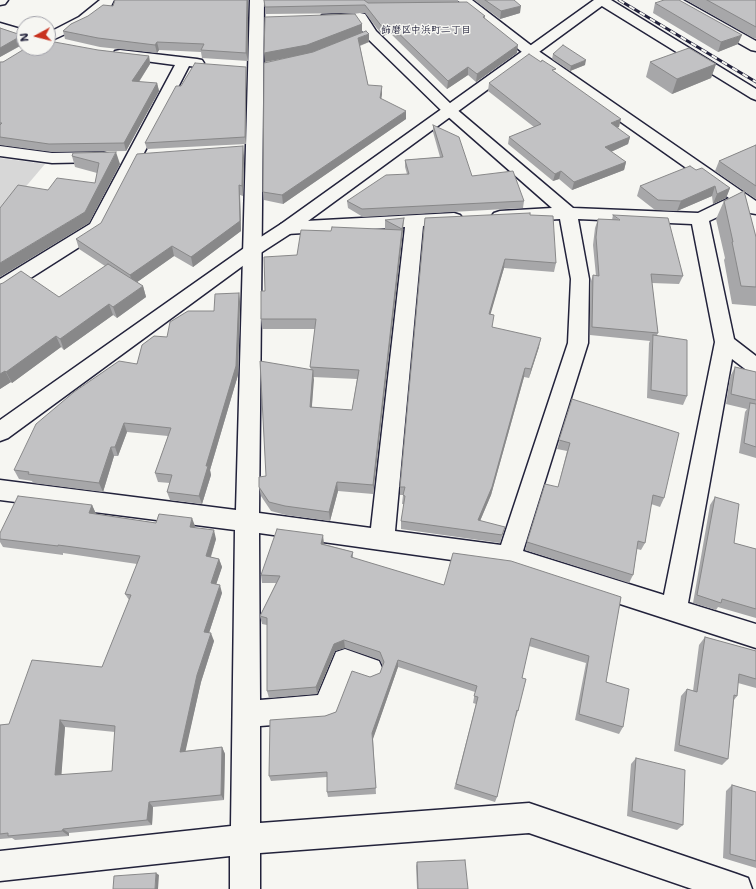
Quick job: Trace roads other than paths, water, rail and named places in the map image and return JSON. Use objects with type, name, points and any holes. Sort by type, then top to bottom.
[{"type":"street","points":[[56,34],[84,20],[106,3],[107,0]]},
{"type":"street","points":[[464,0],[532,53],[749,204]]},
{"type":"street","points":[[0,432],[253,250],[287,228],[532,53],[603,0],[756,95]]},
{"type":"street","points":[[673,0],[756,48]]},
{"type":"street","points":[[245,889],[247,521],[253,250],[247,149],[249,68],[258,8]]},
{"type":"street","points":[[312,18],[364,12],[371,34],[450,111],[568,213],[580,280],[578,343],[508,557]]},
{"type":"street","points":[[0,27],[16,32]]},
{"type":"street","points":[[56,44],[63,45]]},
{"type":"street","points":[[108,53],[213,65]]},
{"type":"street","points":[[0,288],[97,228],[140,157],[184,62]]},
{"type":"street","points":[[0,150],[52,158],[140,157]]},
{"type":"street","points":[[287,228],[568,213],[700,219],[749,204]]},
{"type":"street","points":[[674,610],[725,342],[700,219]]},
{"type":"street","points":[[382,540],[414,222]]},
{"type":"street","points":[[725,342],[756,367]]},
{"type":"street","points":[[0,490],[247,521],[508,557],[756,636]]},
{"type":"street","points":[[246,714],[326,708],[345,661],[370,670]]},
{"type":"street","points":[[0,866],[246,839],[529,818],[737,889]]},
{"type":"railway","points":[[619,0],[756,82]]},
{"type":"district","name":"飾磨区中浜町二丁目","points":[[426,30]]}]
